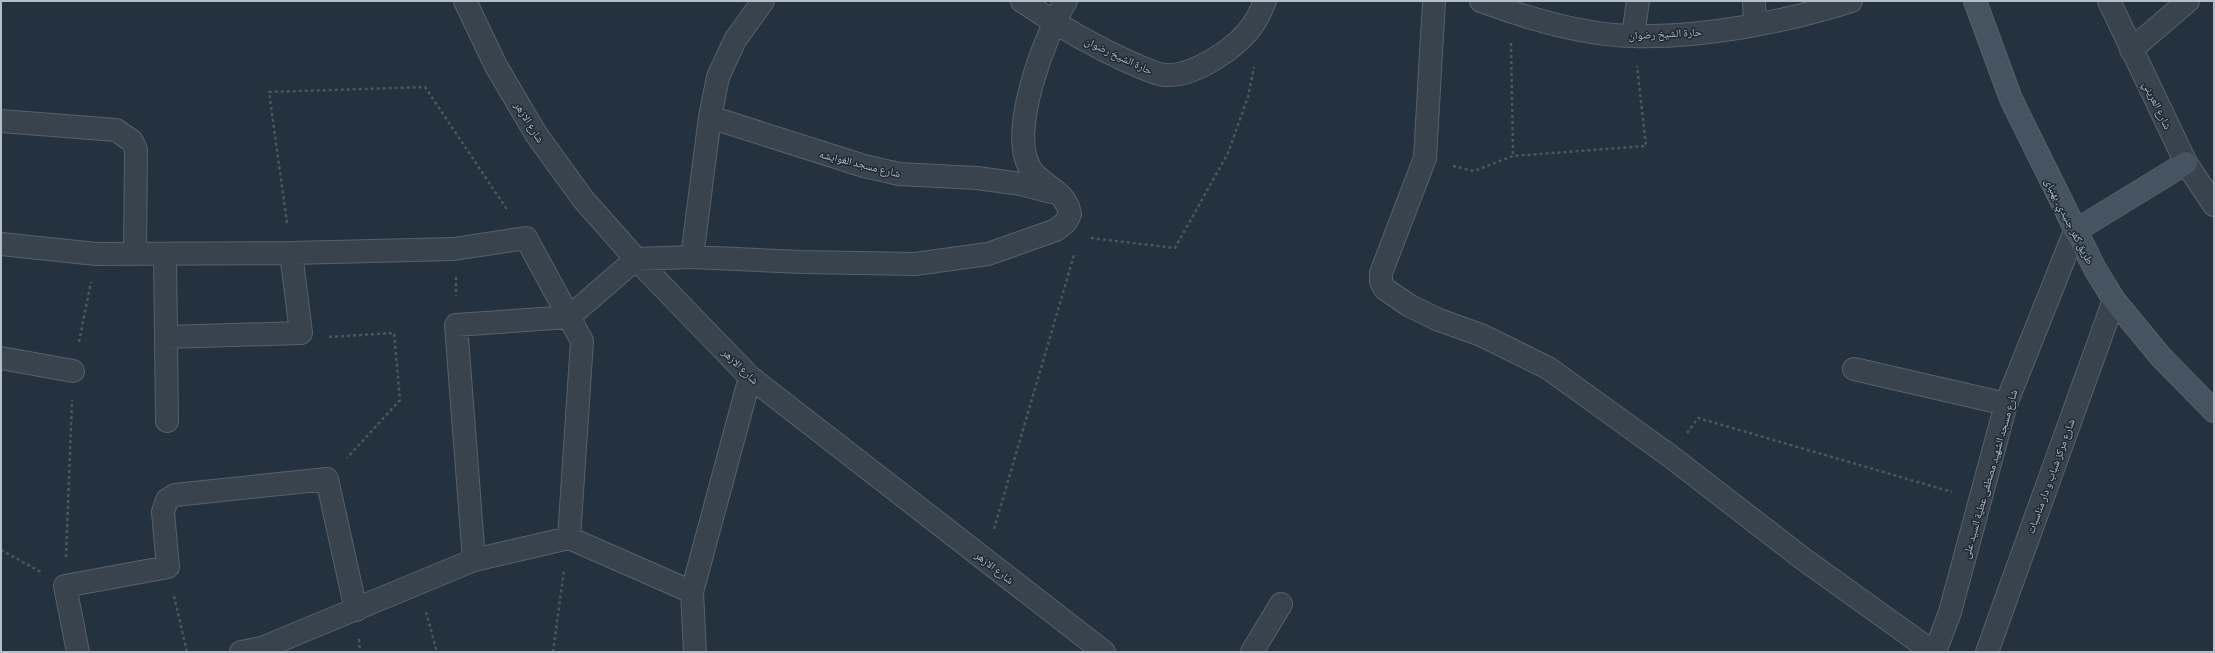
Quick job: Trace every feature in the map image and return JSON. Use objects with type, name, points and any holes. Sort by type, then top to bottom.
[{"type":"main road","name":"طريق كفر جنيدي, بهنباى","points":[[1975,1],[2010,99],[2095,269],[2114,300],[2161,357],[2214,411]]},
{"type":"main road","points":[[2075,231],[2186,163]]},
{"type":"street","name":"شارع الازهر","points":[[465,1],[496,66],[536,134],[583,199],[636,259],[750,377],[1104,652]]},
{"type":"street","name":"حارة الشيخ رضوان","points":[[1022,1],[1053,22],[1108,52],[1147,70],[1165,75],[1184,74],[1231,48],[1254,24],[1265,1]]},
{"type":"street","points":[[474,560],[456,325],[569,317],[636,259],[692,257],[802,262],[915,264],[988,254],[1056,230],[1066,222],[1070,214],[1068,204],[1062,194],[1036,178],[1023,154],[1022,137],[1038,62],[1053,22],[1066,1]]},
{"type":"street","points":[[1434,1],[1426,158],[1382,273],[1381,282],[1385,289],[1410,306],[1439,320],[1481,335],[1548,368],[1670,456],[1802,558],[1934,652]]},
{"type":"street","name":"حارة الشيخ رضوان","points":[[1481,1],[1511,12],[1571,28],[1633,36],[1694,33],[1755,25],[1820,11],[1851,1]]},
{"type":"street","points":[[1633,36],[1638,1]]},
{"type":"street","points":[[1754,1],[1755,25]]},
{"type":"street","name":"شارع العريني","points":[[2109,1],[2186,163],[2214,205]]},
{"type":"street","points":[[2131,50],[2188,1]]},
{"type":"street","points":[[692,257],[710,117],[718,77],[735,40],[758,3]]},
{"type":"street","name":"شارع مسجد الغوايشه","points":[[710,117],[864,166],[899,174],[991,180],[1020,184],[1062,194]]},
{"type":"street","points":[[1,121],[116,130],[129,138],[136,150],[135,254]]},
{"type":"street","name":"شارع مسجد الشهيد مصطفى عطية السيد على","points":[[1934,652],[1950,612],[2006,404],[2075,231]]},
{"type":"street","points":[[1,244],[96,254],[291,253],[454,249],[526,238],[582,341],[569,538]]},
{"type":"street","points":[[166,337],[301,333],[291,253]]},
{"type":"street","points":[[165,254],[167,421]]},
{"type":"street","name":"شارع مركز شباب و دار مناسبات","points":[[1986,652],[2114,300]]},
{"type":"street","points":[[1,358],[73,371]]},
{"type":"street","points":[[1854,369],[2006,404]]},
{"type":"street","points":[[695,652],[692,592],[750,377]]},
{"type":"street","points":[[78,652],[66,586],[168,567],[163,512],[167,500],[175,495],[327,479],[356,610]]},
{"type":"street","points":[[241,652],[262,648],[474,560],[569,538],[692,592]]},
{"type":"street","points":[[1252,652],[1281,604]]},
{"type":"path","points":[[1511,12],[1512,156]]},
{"type":"path","points":[[1426,158],[1474,172],[1512,156],[1646,146],[1633,36]]},
{"type":"path","points":[[1056,230],[1079,237],[1175,248],[1228,153],[1248,97],[1256,60]]},
{"type":"path","points":[[291,253],[269,92],[424,87],[526,238]]},
{"type":"path","points":[[985,560],[1079,237]]},
{"type":"path","points":[[454,249],[456,325]]},
{"type":"path","points":[[1,550],[66,586],[73,371],[96,254]]},
{"type":"path","points":[[301,333],[305,338],[394,333],[400,400],[327,479]]},
{"type":"path","points":[[1670,456],[1698,418],[1981,500]]},
{"type":"path","points":[[553,652],[569,538]]},
{"type":"path","points":[[168,567],[187,652]]},
{"type":"path","points":[[418,584],[437,652]]}]
